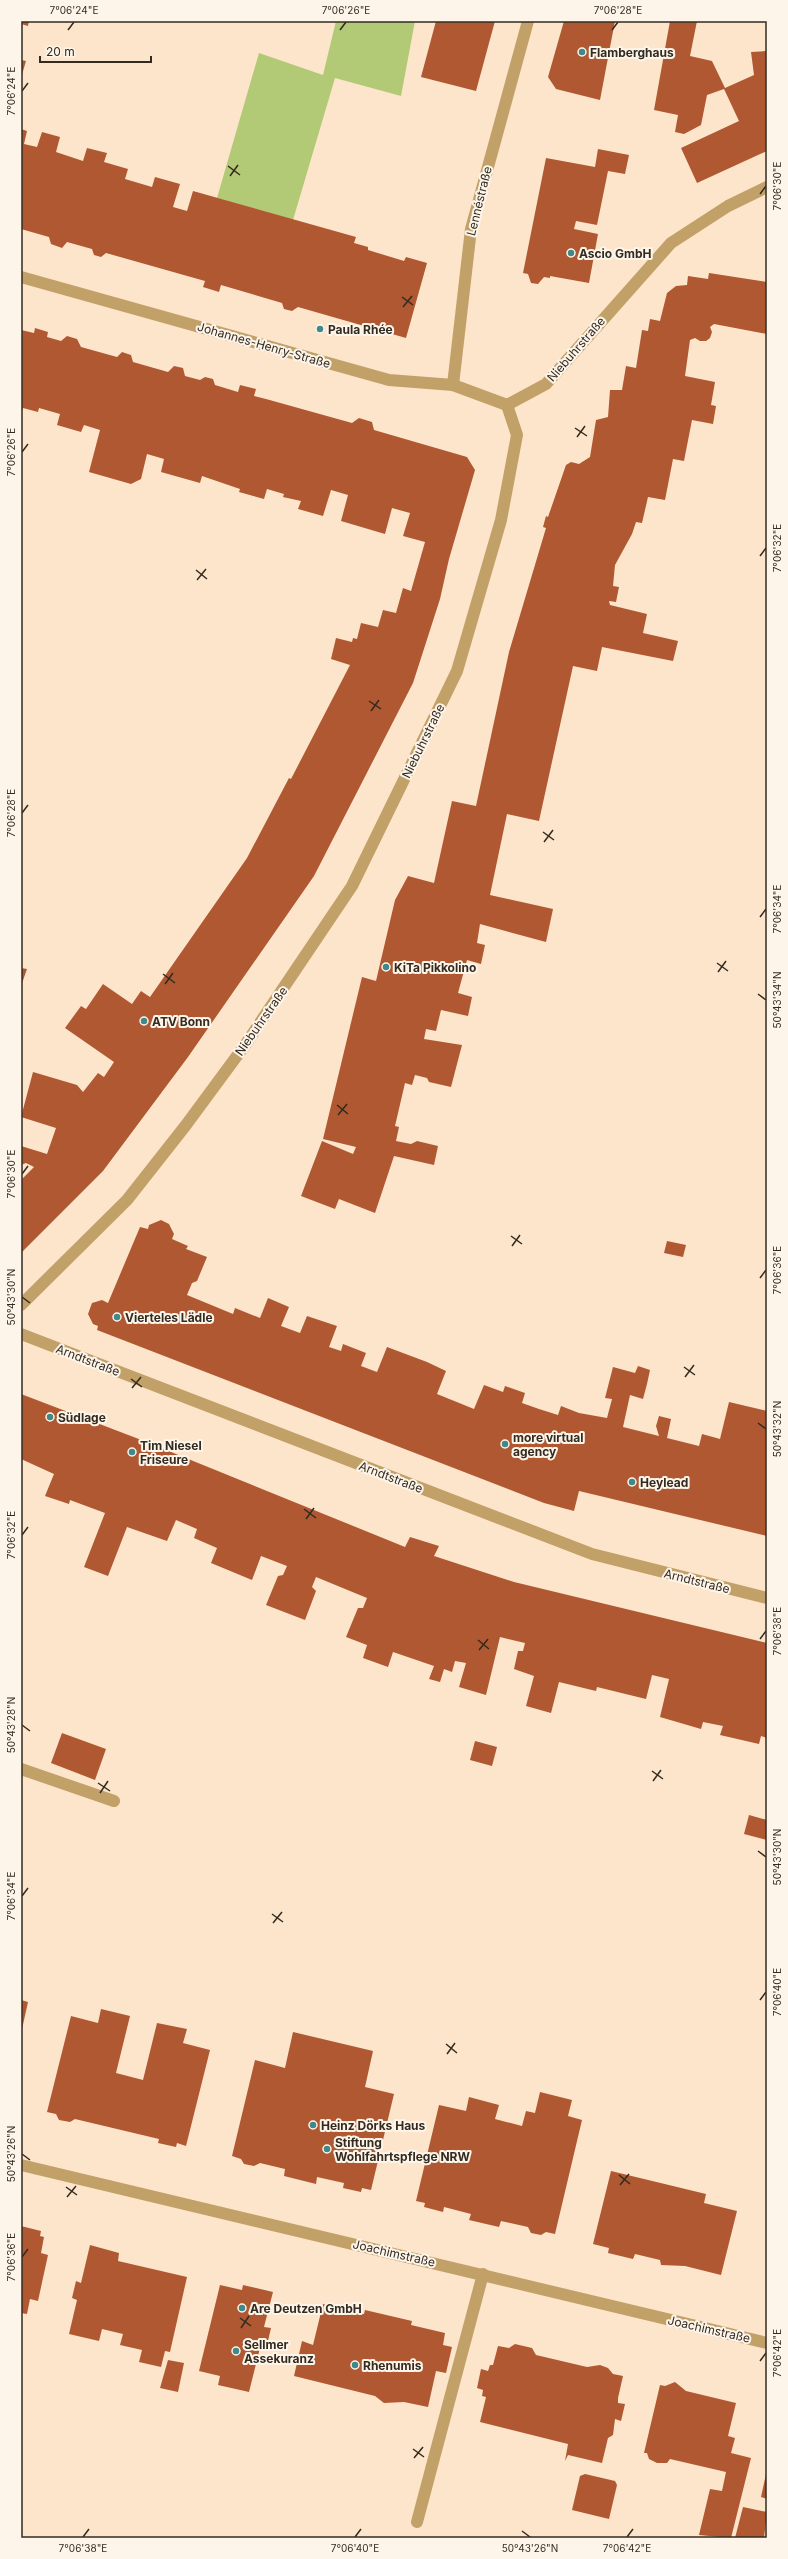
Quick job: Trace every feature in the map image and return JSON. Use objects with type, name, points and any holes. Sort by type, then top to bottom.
[{"type":"street","name":"Lennéstraße","points":[[453,385],[471,229],[528,21]]},
{"type":"street","name":"Niebuhrstraße","points":[[21,1305],[127,1200],[182,1131],[245,1045],[352,886],[457,671],[501,520],[517,435],[507,405],[546,384],[671,243],[728,206],[767,187]]},
{"type":"street","name":"Johannes-Henry-Straße","points":[[21,277],[389,380],[453,385],[507,405]]},
{"type":"street","name":"Arndtstraße","points":[[21,1334],[592,1554],[767,1598]]},
{"type":"street","points":[[21,1769],[114,1801]]},
{"type":"street","name":"Joachimstraße","points":[[21,2165],[483,2274],[767,2343]]},
{"type":"street","points":[[417,2522],[483,2274]]},
{"type":"green space","points":[[336,21],[415,21],[401,96],[335,78],[293,220],[217,198],[259,53],[323,75]]},
{"type":"building","points":[[21,21],[29,21],[28,26],[21,24]]},
{"type":"building","points":[[436,21],[495,21],[476,91],[421,77]]},
{"type":"building","name":"Flamberghaus","points":[[564,21],[615,21],[600,100],[556,89],[548,77]]},
{"type":"building","points":[[670,21],[697,21],[690,56],[712,61],[725,88],[754,75],[751,52],[767,51],[767,151],[697,183],[681,148],[739,121],[724,89],[707,95],[701,125],[684,134],[675,132],[678,115],[654,110]]},
{"type":"building","points":[[21,60],[26,61],[21,78]]},
{"type":"building","points":[[21,129],[27,131],[24,144],[37,147],[42,132],[60,137],[56,152],[83,161],[87,148],[107,153],[104,162],[128,169],[125,179],[152,187],[155,177],[180,184],[173,207],[187,211],[193,191],[356,237],[354,243],[368,247],[368,250],[404,261],[406,257],[427,263],[406,338],[298,307],[292,311],[284,309],[282,303],[221,285],[219,292],[203,287],[205,281],[106,253],[101,257],[94,255],[92,249],[67,242],[62,248],[51,244],[49,237],[21,229]]},
{"type":"building","points":[[598,149],[629,155],[625,174],[608,171],[597,225],[576,221],[574,229],[598,234],[589,283],[550,276],[550,278],[544,277],[538,284],[531,283],[528,274],[523,273],[546,158],[595,167]]},
{"type":"building","points":[[709,273],[767,282],[767,334],[714,324],[710,327],[712,332],[710,338],[706,341],[700,341],[695,338],[690,340],[685,376],[715,382],[711,405],[716,406],[713,424],[692,420],[684,461],[673,459],[665,500],[648,497],[642,523],[636,522],[632,534],[615,565],[613,586],[619,587],[616,602],[609,601],[610,605],[647,614],[643,633],[678,641],[673,661],[602,647],[597,671],[573,666],[539,821],[507,814],[490,895],[553,909],[546,942],[480,924],[477,943],[485,945],[481,964],[467,960],[458,993],[472,997],[468,1016],[441,1010],[436,1031],[426,1029],[424,1039],[462,1045],[451,1087],[429,1082],[427,1078],[415,1075],[412,1085],[405,1083],[395,1126],[399,1127],[396,1141],[411,1144],[417,1141],[438,1146],[434,1165],[394,1156],[375,1213],[339,1199],[335,1209],[301,1196],[322,1141],[353,1154],[356,1147],[323,1139],[362,977],[376,981],[395,900],[408,876],[434,883],[452,801],[476,806],[509,652],[546,528],[543,527],[546,516],[548,517],[566,465],[571,462],[579,464],[590,457],[596,420],[608,417],[610,390],[622,390],[626,366],[636,368],[642,330],[648,331],[650,319],[660,321],[667,293],[676,286],[687,285],[688,276],[708,279]]},
{"type":"building","points":[[35,328],[48,332],[47,337],[61,341],[67,336],[77,339],[81,347],[117,357],[122,352],[131,355],[133,362],[168,372],[174,366],[183,368],[185,376],[200,380],[205,377],[213,379],[215,385],[238,392],[240,385],[256,389],[254,396],[352,423],[359,418],[372,422],[374,430],[467,457],[475,470],[449,559],[440,599],[413,683],[314,876],[188,1057],[103,1171],[21,1253],[21,1180],[34,1167],[26,1163],[21,1165],[21,1146],[47,1154],[56,1128],[21,1117],[33,1072],[77,1085],[83,1092],[98,1073],[104,1077],[114,1062],[65,1028],[81,1006],[86,1009],[103,984],[132,1004],[141,991],[150,997],[247,858],[289,778],[291,779],[350,665],[331,659],[336,638],[352,642],[353,638],[357,639],[361,623],[378,627],[383,610],[396,613],[403,588],[411,591],[425,542],[403,536],[410,513],[392,508],[385,534],[341,521],[348,495],[331,490],[323,516],[298,509],[301,501],[283,497],[284,494],[267,489],[264,499],[239,492],[240,489],[202,476],[200,483],[161,472],[164,459],[147,454],[141,479],[131,484],[89,472],[100,430],[84,425],[81,432],[57,425],[60,414],[39,408],[38,412],[23,408],[21,414],[21,330],[34,333]]},
{"type":"building","points":[[21,968],[27,969],[21,986]]},
{"type":"building","points":[[161,1220],[169,1224],[174,1234],[172,1239],[188,1246],[186,1249],[207,1257],[197,1281],[192,1283],[187,1295],[233,1314],[235,1308],[260,1318],[268,1298],[289,1307],[281,1326],[300,1333],[307,1316],[337,1326],[329,1347],[341,1351],[343,1344],[366,1353],[361,1366],[377,1372],[387,1347],[446,1371],[437,1394],[474,1409],[484,1385],[503,1392],[505,1386],[525,1393],[522,1403],[558,1415],[561,1406],[579,1413],[607,1418],[612,1399],[605,1398],[613,1367],[635,1373],[638,1366],[650,1370],[647,1384],[643,1399],[630,1395],[623,1427],[659,1436],[656,1426],[659,1416],[671,1419],[667,1438],[699,1446],[702,1434],[720,1439],[729,1402],[767,1411],[767,1536],[579,1491],[574,1511],[544,1503],[97,1330],[98,1326],[93,1324],[88,1314],[92,1303],[102,1300],[108,1303],[140,1227],[148,1229],[149,1225]]},
{"type":"building","points":[[667,1241],[686,1245],[683,1257],[664,1253]]},
{"type":"building","points":[[21,1394],[144,1441],[405,1547],[410,1537],[439,1546],[434,1556],[514,1582],[767,1643],[767,1738],[761,1736],[759,1744],[720,1735],[723,1726],[703,1722],[701,1729],[660,1717],[669,1679],[652,1675],[646,1699],[597,1687],[596,1691],[559,1682],[551,1713],[526,1706],[534,1676],[514,1669],[518,1651],[523,1651],[525,1643],[500,1637],[486,1695],[459,1687],[466,1663],[455,1661],[452,1672],[444,1669],[440,1682],[429,1679],[434,1666],[393,1652],[388,1667],[363,1658],[367,1645],[346,1637],[358,1608],[363,1608],[367,1598],[316,1577],[312,1587],[316,1591],[305,1620],[266,1605],[278,1576],[283,1575],[287,1566],[261,1556],[252,1580],[211,1563],[217,1548],[194,1538],[197,1529],[176,1520],[167,1541],[127,1527],[108,1576],[84,1567],[105,1513],[70,1500],[69,1504],[45,1496],[54,1474],[21,1459]]},
{"type":"building","points":[[62,1733],[106,1749],[95,1780],[51,1763]]},
{"type":"building","points":[[475,1741],[497,1747],[492,1766],[470,1760]]},
{"type":"building","points":[[749,1815],[767,1820],[767,1840],[744,1834]]},
{"type":"building","points":[[21,2000],[28,2002],[22,2029],[21,2029]]},
{"type":"building","points":[[101,2009],[130,2016],[116,2073],[143,2080],[157,2023],[187,2029],[183,2043],[210,2050],[186,2146],[177,2143],[176,2147],[158,2143],[159,2139],[75,2119],[70,2122],[59,2120],[56,2114],[47,2112],[71,2016],[98,2023]]},
{"type":"building","name":"Heinz Dörks Haus","points":[[293,2032],[373,2051],[365,2087],[394,2094],[371,2190],[362,2188],[361,2192],[343,2188],[344,2183],[317,2177],[316,2184],[284,2176],[285,2169],[260,2163],[254,2166],[244,2164],[241,2159],[232,2156],[255,2060],[285,2068]]},
{"type":"building","points":[[540,2092],[572,2100],[568,2116],[582,2120],[555,2234],[546,2232],[541,2235],[531,2233],[528,2227],[501,2221],[499,2227],[469,2220],[471,2214],[444,2207],[443,2212],[424,2207],[425,2203],[416,2201],[439,2105],[466,2111],[469,2097],[499,2105],[495,2119],[522,2126],[526,2111],[535,2113]]},
{"type":"building","points":[[611,2171],[706,2194],[704,2203],[737,2211],[721,2275],[685,2266],[661,2265],[660,2260],[635,2254],[633,2259],[608,2253],[609,2248],[593,2244]]},
{"type":"building","points":[[21,2226],[41,2231],[40,2236],[44,2237],[41,2253],[48,2255],[38,2301],[30,2299],[27,2314],[21,2313]]},
{"type":"building","points":[[90,2245],[119,2253],[118,2261],[187,2277],[170,2352],[165,2351],[161,2367],[139,2362],[142,2350],[120,2345],[123,2334],[102,2329],[99,2341],[69,2334],[77,2300],[72,2298],[76,2281],[81,2283]]},
{"type":"building","points":[[220,2285],[242,2290],[243,2285],[273,2292],[264,2327],[271,2328],[267,2345],[261,2344],[249,2392],[218,2385],[220,2376],[199,2371]]},
{"type":"building","points":[[323,2304],[364,2314],[365,2310],[412,2321],[411,2325],[445,2333],[443,2345],[452,2347],[446,2373],[436,2371],[428,2407],[404,2402],[384,2403],[375,2396],[294,2376],[302,2341],[313,2345]]},
{"type":"building","points":[[515,2344],[532,2348],[536,2355],[587,2367],[600,2365],[608,2368],[613,2374],[623,2376],[618,2398],[618,2403],[625,2404],[621,2421],[615,2419],[613,2435],[608,2438],[602,2463],[568,2455],[565,2461],[568,2444],[480,2422],[486,2397],[482,2396],[483,2390],[477,2388],[481,2369],[488,2371],[490,2365],[493,2365],[498,2346],[509,2348]]},
{"type":"building","points":[[168,2360],[184,2363],[178,2392],[160,2388]]},
{"type":"building","points":[[675,2382],[686,2391],[736,2403],[728,2436],[735,2438],[731,2453],[751,2458],[731,2538],[699,2535],[710,2489],[722,2491],[726,2472],[670,2459],[667,2463],[657,2463],[649,2459],[647,2453],[644,2453],[660,2385],[665,2386]]},
{"type":"building","points":[[585,2474],[615,2481],[617,2485],[609,2519],[572,2510],[580,2476]]},
{"type":"building","points":[[767,2474],[767,2499],[761,2497]]},
{"type":"building","points":[[743,2507],[767,2512],[764,2538],[735,2538]]},
{"type":"place","name":"Flamberghaus","points":[[582,52]]},
{"type":"place","name":"Ascio GmbH","points":[[571,253]]},
{"type":"place","name":"Paula Rhée","points":[[320,329]]},
{"type":"place","name":"KiTa Pikkolino","points":[[386,967]]},
{"type":"place","name":"ATV Bonn","points":[[144,1021]]},
{"type":"place","name":"Vierteles Lädle","points":[[117,1317]]},
{"type":"place","name":"Südlage","points":[[50,1417]]},
{"type":"place","name":"more virtual agency","points":[[505,1444]]},
{"type":"place","name":"Tim Niesel Friseure","points":[[132,1452]]},
{"type":"place","name":"Heylead","points":[[632,1482]]},
{"type":"place","name":"Heinz Dörks Haus","points":[[313,2125]]},
{"type":"place","name":"Stiftung Wohlfahrtspflege NRW","points":[[327,2149]]},
{"type":"place","name":"Are Deutzen GmbH","points":[[242,2308]]},
{"type":"place","name":"Sellmer Assekuranz","points":[[236,2351]]},
{"type":"place","name":"Rhenumis","points":[[355,2365]]}]
